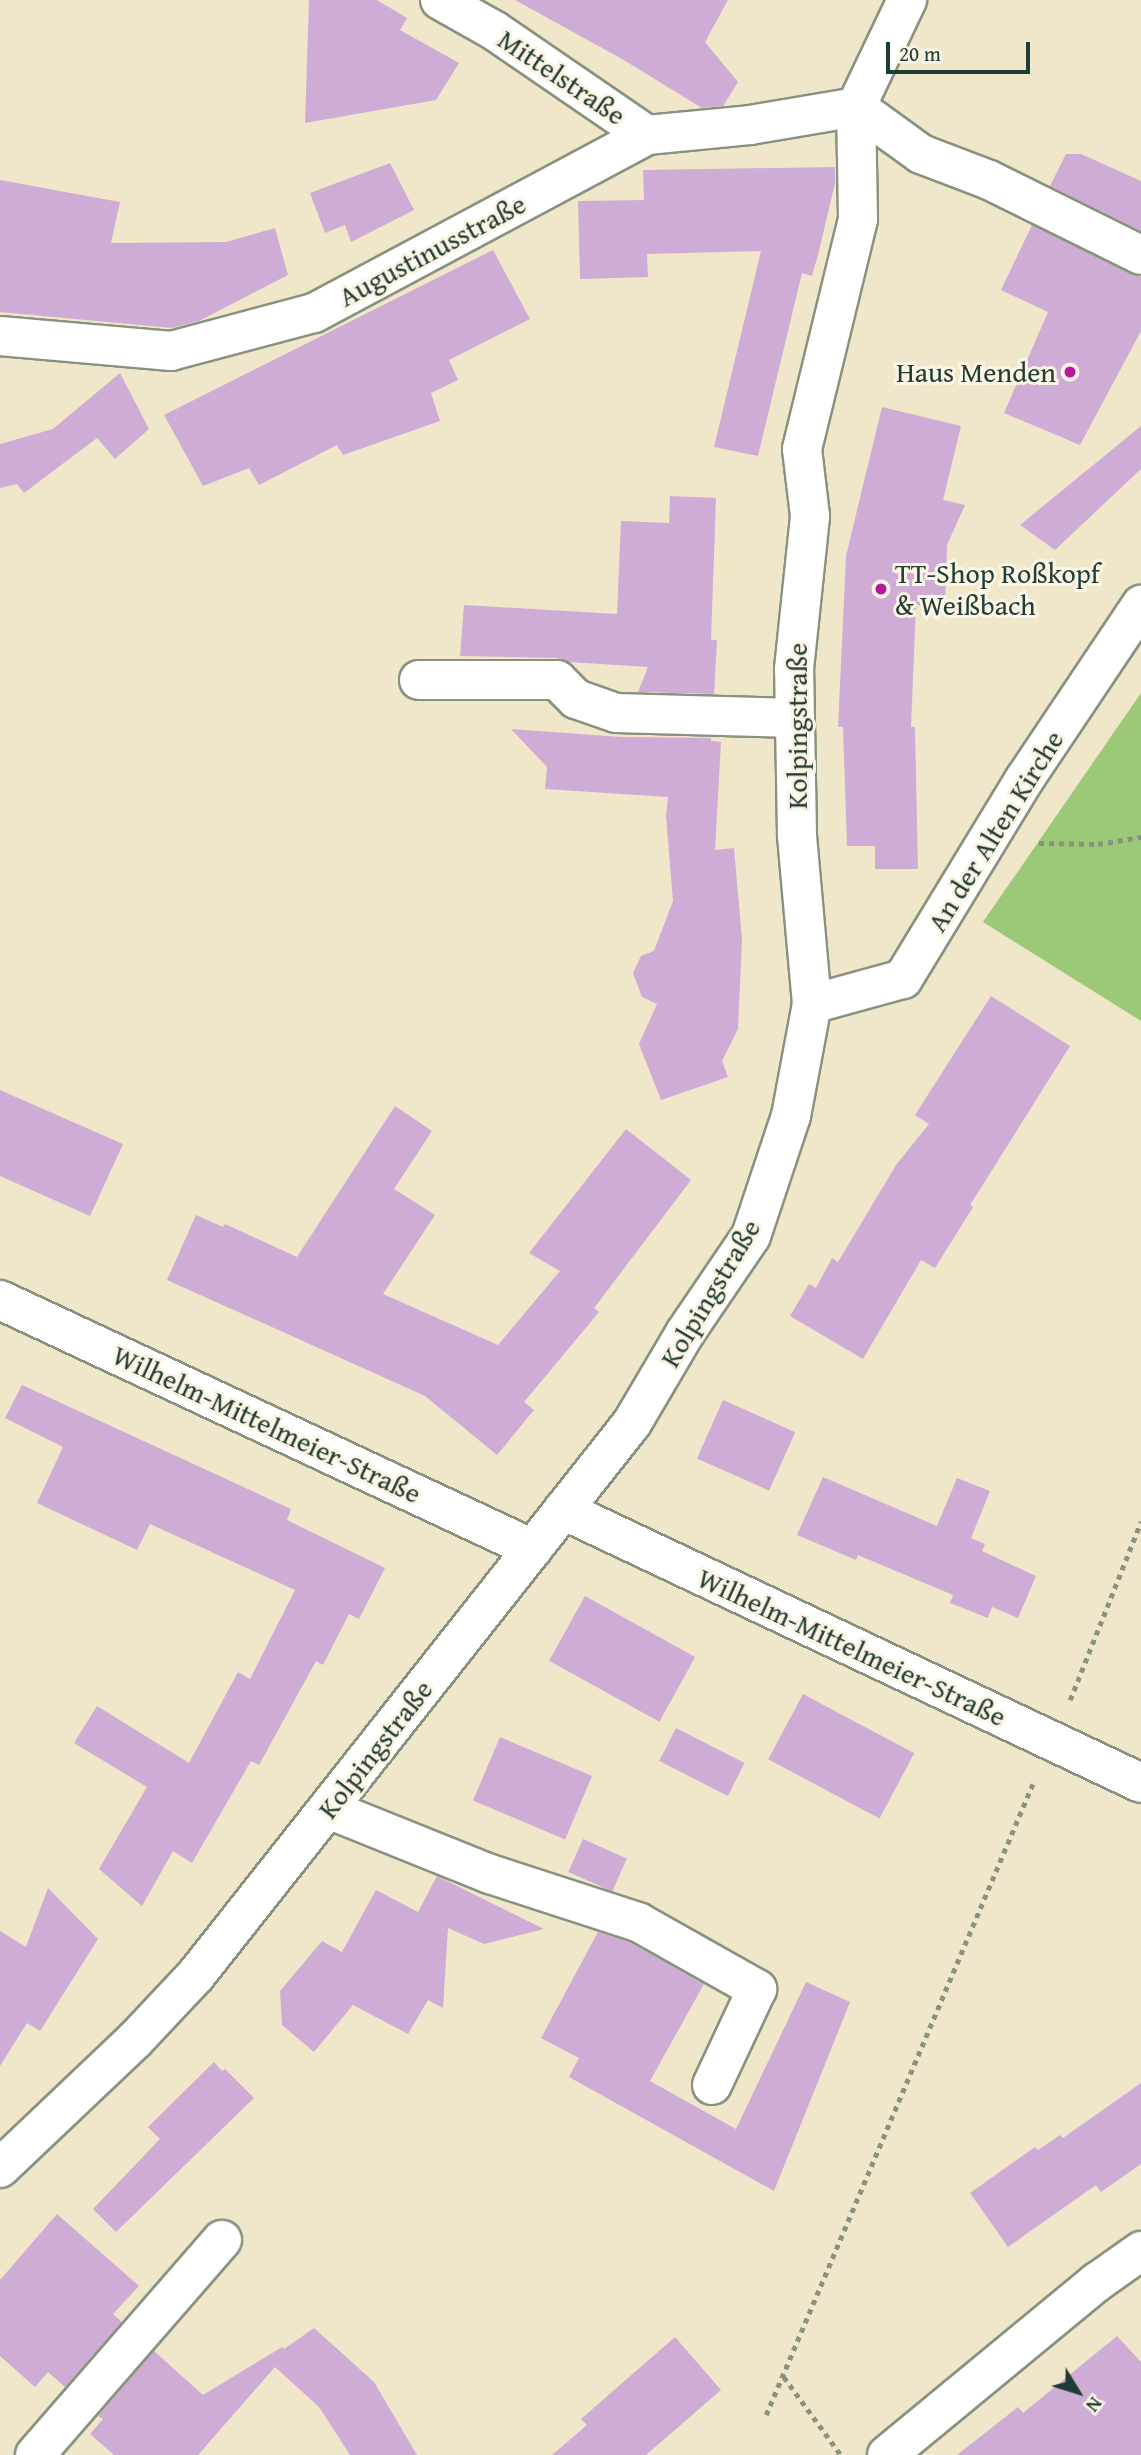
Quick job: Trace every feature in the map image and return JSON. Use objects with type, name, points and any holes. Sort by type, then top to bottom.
[{"type":"street","name":"Mittelstraße","points":[[440,0],[495,31],[647,135]]},
{"type":"street","points":[[907,0],[856,107],[921,154],[989,180],[1141,255]]},
{"type":"street","name":"Augustinusstraße","points":[[0,336],[171,351],[314,313],[647,135],[750,125],[856,107]]},
{"type":"street","name":"Kolpingstraße","points":[[0,2168],[135,2040],[196,1975],[632,1423],[685,1333],[751,1236],[790,1116],[811,1004],[797,835],[794,669],[810,516],[802,449],[858,219],[856,107]]},
{"type":"street","name":"An der Alten Kirche","points":[[811,1004],[903,979],[986,842],[1141,605]]},
{"type":"street","points":[[419,680],[557,680],[576,699],[616,713],[795,718]]},
{"type":"street","name":"Wilhelm-Mittelmeier-Straße","points":[[0,1300],[533,1549]]},
{"type":"street","name":"Wilhelm-Mittelmeier-Straße","points":[[563,1510],[1141,1783]]},
{"type":"street","points":[[328,1808],[490,1874],[638,1922],[757,1989],[712,2085]]},
{"type":"street","points":[[35,2455],[222,2240]]},
{"type":"street","points":[[887,2455],[1087,2290],[1141,2251]]},
{"type":"path","points":[[986,842],[1098,844],[1141,836]]},
{"type":"path","points":[[766,2415],[1068,1706],[1141,1522]]},
{"type":"path","points":[[783,2376],[841,2455]]},
{"type":"green space","points":[[1141,693],[1141,1021],[983,922]]},
{"type":"building","points":[[309,0],[377,0],[407,18],[400,30],[459,63],[436,100],[305,123]]},
{"type":"building","points":[[515,0],[728,0],[705,42],[738,82],[723,106],[702,108],[622,59]]},
{"type":"building","points":[[1066,154],[1081,154],[1141,181],[1141,231],[1050,186]]},
{"type":"building","points":[[390,163],[414,210],[351,242],[345,225],[325,233],[310,193]]},
{"type":"building","points":[[835,167],[835,183],[819,251],[812,276],[802,273],[758,456],[714,447],[761,251],[647,254],[648,277],[580,279],[578,201],[644,200],[643,170]]},
{"type":"building","points":[[0,180],[120,202],[111,243],[226,242],[275,228],[288,275],[199,321],[172,328],[0,312]]},
{"type":"building","name":"Haus Menden","points":[[1032,225],[1141,277],[1141,331],[1080,445],[1004,413],[1048,312],[1001,290]]},
{"type":"building","points":[[493,250],[530,319],[449,360],[458,380],[431,393],[440,421],[343,455],[337,445],[259,485],[249,468],[203,486],[164,415]]},
{"type":"building","points":[[120,373],[149,429],[115,459],[97,438],[24,493],[17,484],[0,488],[0,444],[53,429]]},
{"type":"building","points":[[882,407],[961,426],[943,500],[965,505],[947,545],[945,607],[916,605],[911,727],[915,727],[918,869],[875,869],[875,846],[847,846],[843,727],[838,727],[846,556]]},
{"type":"building","points":[[1141,426],[1141,469],[1055,550],[1020,525]]},
{"type":"building","points":[[670,496],[716,498],[711,640],[717,640],[714,694],[638,692],[648,667],[569,662],[557,658],[460,656],[464,605],[617,614],[621,521],[669,523]]},
{"type":"building","points":[[511,729],[621,737],[711,738],[711,741],[721,742],[715,850],[734,848],[742,940],[738,1029],[722,1061],[728,1077],[661,1100],[639,1044],[657,1004],[642,997],[633,973],[641,956],[654,951],[673,901],[666,816],[668,797],[545,789],[547,767]]},
{"type":"building","points":[[991,996],[1070,1046],[970,1205],[973,1207],[935,1268],[921,1260],[863,1359],[790,1316],[809,1284],[816,1288],[832,1258],[838,1262],[896,1165],[929,1124],[915,1115]]},
{"type":"building","points":[[0,1090],[123,1144],[90,1216],[0,1176]]},
{"type":"building","points":[[395,1106],[432,1131],[394,1189],[435,1215],[383,1294],[498,1345],[560,1271],[529,1253],[626,1129],[691,1180],[594,1308],[599,1312],[524,1402],[534,1410],[497,1455],[425,1396],[167,1280],[196,1215],[223,1227],[225,1224],[297,1257]]},
{"type":"building","points":[[22,1385],[291,1509],[287,1520],[385,1568],[359,1619],[349,1614],[323,1665],[316,1661],[259,1765],[251,1761],[192,1863],[173,1851],[142,1906],[99,1869],[147,1787],[74,1743],[97,1706],[189,1763],[238,1672],[250,1679],[295,1590],[150,1524],[137,1550],[37,1503],[63,1447],[5,1418]]},
{"type":"building","points":[[723,1400],[795,1432],[769,1491],[697,1458]]},
{"type":"building","points":[[823,1477],[937,1526],[957,1478],[990,1491],[971,1538],[985,1544],[982,1551],[1036,1576],[1018,1618],[992,1607],[988,1618],[950,1603],[953,1595],[858,1555],[856,1560],[797,1535]]},
{"type":"building","points":[[585,1596],[695,1657],[659,1722],[549,1661]]},
{"type":"building","points":[[803,1694],[914,1753],[880,1818],[768,1759]]},
{"type":"building","points":[[676,1728],[745,1763],[728,1796],[659,1761]]},
{"type":"building","points":[[500,1737],[592,1776],[565,1840],[473,1801]]},
{"type":"building","points":[[583,1839],[627,1859],[612,1891],[568,1872]]},
{"type":"building","points":[[437,1876],[544,1929],[484,1944],[448,1928],[443,2008],[428,2000],[408,2034],[353,2005],[314,2052],[282,2025],[280,1991],[322,1941],[342,1952],[376,1890],[418,1912]]},
{"type":"building","points":[[48,1888],[98,1939],[40,2031],[27,2023],[0,2066],[0,1931],[26,1947]]},
{"type":"building","points":[[598,1932],[629,1942],[704,1984],[650,2081],[736,2129],[806,1982],[850,2002],[774,2191],[569,2077],[579,2058],[541,2038]]},
{"type":"building","points":[[214,2062],[222,2071],[225,2069],[254,2098],[116,2232],[93,2209],[160,2139],[148,2127]]},
{"type":"building","points":[[1141,2083],[1141,2164],[1101,2192],[1096,2185],[1008,2247],[970,2193],[1035,2147],[1038,2150],[1060,2135],[1063,2138]]},
{"type":"building","points":[[57,2214],[139,2286],[113,2314],[122,2322],[65,2387],[48,2372],[35,2387],[0,2356],[0,2280]]},
{"type":"building","points":[[314,2328],[374,2382],[417,2455],[350,2455],[319,2407],[275,2367],[198,2455],[114,2455],[90,2434],[103,2419],[98,2416],[154,2351],[203,2395],[282,2347],[284,2349]]},
{"type":"building","points":[[1117,2336],[1141,2362],[1141,2455],[957,2455],[1018,2407],[1023,2413]]},
{"type":"building","points":[[675,2337],[721,2390],[646,2455],[552,2455],[587,2425],[581,2419]]},
{"type":"place","name":"Haus Menden","points":[[1070,372]]},
{"type":"place","name":"TT-Shop Roßkopf & Weißbach","points":[[881,589]]}]
